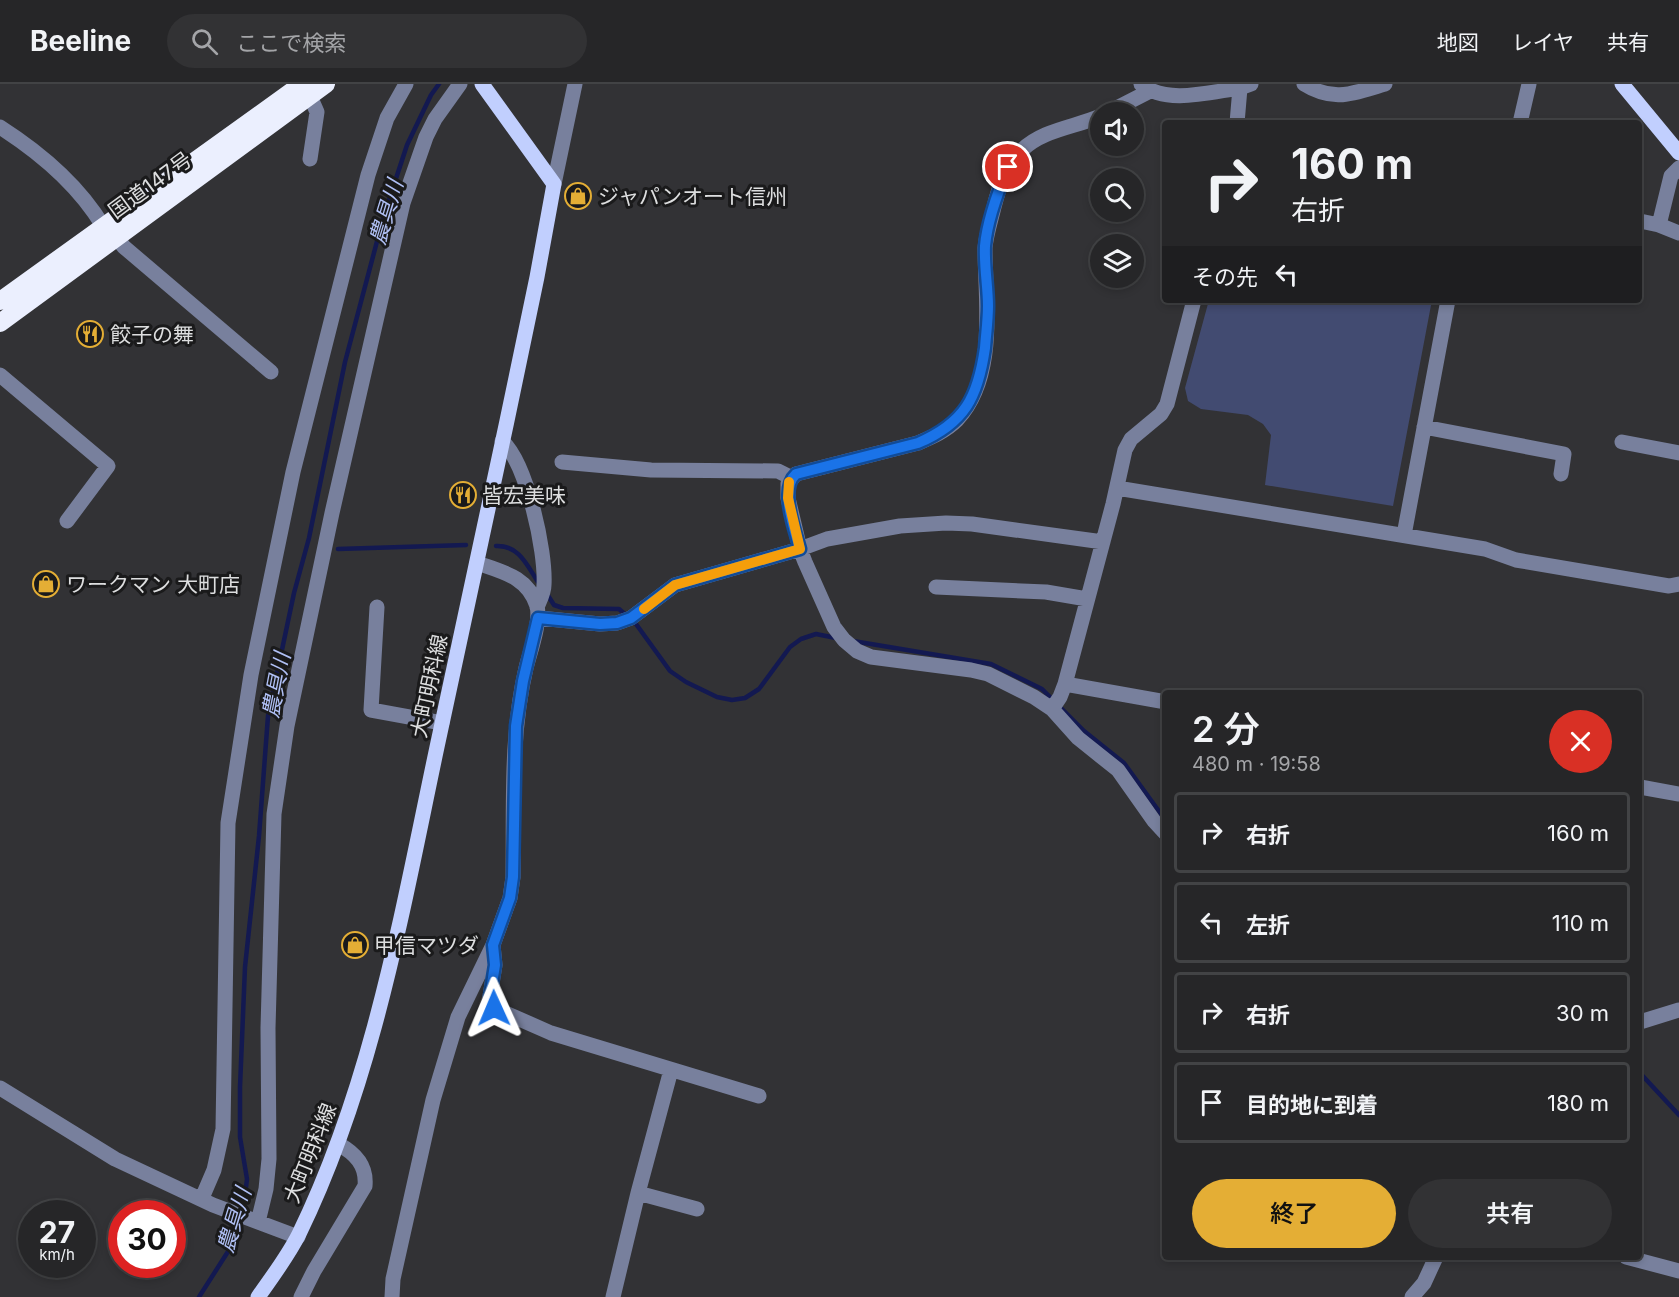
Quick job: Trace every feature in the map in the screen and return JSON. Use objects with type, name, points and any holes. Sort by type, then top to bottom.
[{"type":"highway","name":"国道147号","points":[[0,323],[110,232],[306,90],[327,84]]},
{"type":"highway","name":"国道147号","points":[[0,301],[110,232]]},
{"type":"main road","points":[[482,84],[554,184]]},
{"type":"main road","points":[[1622,84],[1679,153]]},
{"type":"main road","name":"大町明科線","points":[[258,1297],[298,1237],[338,1144],[369,1046],[408,885],[477,564],[537,277],[554,184]]},
{"type":"street","points":[[207,1202],[224,1129],[228,823],[251,675],[293,472],[368,175],[387,118],[406,84]]},
{"type":"street","points":[[256,1221],[266,1189],[268,1159],[268,1028],[274,814],[287,726],[334,501],[403,203],[426,137],[445,102],[460,84]]},
{"type":"street","points":[[554,184],[575,84]]},
{"type":"street","points":[[1304,84],[1322,94],[1334,96],[1385,84]]},
{"type":"street","points":[[1521,120],[1529,84]]},
{"type":"street","points":[[1124,102],[1145,88],[1173,95],[1245,86],[1238,120]]},
{"type":"street","points":[[306,90],[317,112],[310,159]]},
{"type":"street","points":[[1090,120],[1036,139],[1021,151],[1008,167],[998,191],[985,245],[988,309],[981,373],[974,395],[956,421],[937,435],[918,443],[796,474],[789,483],[788,498],[800,549],[834,627],[844,640],[857,651],[871,657],[988,674],[1052,709],[1078,738],[1118,770],[1162,830]]},
{"type":"street","points":[[0,127],[49,164],[91,207],[124,247],[271,372]]},
{"type":"street","points":[[1659,225],[1671,176],[1679,168]]},
{"type":"street","points":[[1642,221],[1679,233]]},
{"type":"street","points":[[1052,709],[1065,684],[1125,450],[1131,439],[1161,414],[1167,404],[1193,303]]},
{"type":"street","points":[[1404,535],[1447,303]]},
{"type":"street","points":[[0,375],[108,466],[67,521]]},
{"type":"street","points":[[1424,427],[1564,454],[1561,474]]},
{"type":"street","points":[[392,1297],[393,1278],[433,1100],[458,1017],[493,945],[510,898],[513,877],[516,726],[521,691],[544,588],[544,566],[541,542],[521,469],[510,448],[502,441]]},
{"type":"street","points":[[1622,442],[1679,453]]},
{"type":"street","points":[[562,462],[651,470],[778,471],[792,478]]},
{"type":"street","points":[[1117,488],[1485,549],[1516,560],[1669,586],[1679,584]]},
{"type":"street","points":[[538,613],[600,624],[617,623],[631,618],[675,585],[827,539],[900,526],[972,524],[1103,542]]},
{"type":"street","points":[[477,564],[519,580],[530,589],[538,613]]},
{"type":"street","points":[[936,587],[1046,592],[1087,599]]},
{"type":"street","points":[[377,607],[371,710],[442,723]]},
{"type":"street","points":[[1065,684],[1162,701]]},
{"type":"street","points":[[1642,787],[1679,794]]},
{"type":"street","points":[[493,945],[495,965],[490,996],[494,1008],[550,1033],[759,1096]]},
{"type":"street","points":[[1642,1021],[1679,1010]]},
{"type":"street","points":[[614,1297],[638,1193],[671,1071]]},
{"type":"street","points":[[0,1088],[115,1159],[207,1202],[298,1237]]},
{"type":"street","points":[[301,1297],[365,1186],[366,1173],[359,1160],[350,1150],[338,1144]]},
{"type":"street","points":[[638,1193],[697,1209]]},
{"type":"street","points":[[1413,1297],[1424,1283],[1435,1260]]},
{"type":"street","points":[[1637,1260],[1679,1271]]},
{"type":"shaded area","points":[[1208,303],[1431,303],[1393,506],[1265,485],[1271,435],[1263,424],[1248,415],[1201,409],[1188,401],[1185,388]]},
{"type":"waterway","name":"農具川","points":[[199,1297],[229,1250],[244,1204],[247,1179],[240,1137],[245,967],[259,836],[268,716],[294,593],[309,538],[345,362],[384,215],[407,145],[431,95],[439,84]]},
{"type":"waterway","points":[[338,549],[466,545]]},
{"type":"waterway","points":[[496,546],[511,549],[522,557],[538,582]]},
{"type":"waterway","points":[[547,594],[554,605],[563,608],[619,609],[636,624],[670,671],[686,682],[717,697],[732,700],[745,698],[759,689],[790,647],[801,639],[816,634],[836,638]]},
{"type":"waterway","points":[[853,641],[991,664],[1042,689],[1084,731],[1124,763],[1162,815]]},
{"type":"waterway","points":[[1642,1075],[1679,1115]]},
{"type":"slow traffic","points":[[644,609],[675,585],[800,549],[788,498],[789,482]]},
{"type":"place","name":"ジャパンオート信州","points":[[578,196]]},
{"type":"place","name":"餃子の舞","points":[[90,334]]},
{"type":"place","name":"皆宏美味","points":[[463,495]]},
{"type":"place","name":"ワークマン 大町店","points":[[46,584]]},
{"type":"place","name":"甲信マツダ","points":[[355,945]]},
{"type":"route","points":[[494,1008],[490,996],[495,965],[493,945],[510,898],[513,877],[516,726],[519,701],[538,618],[600,624],[617,623],[631,618],[675,585],[800,549],[788,498],[789,483],[796,474],[918,443],[937,435],[956,421],[974,395],[981,373],[988,309],[985,245],[998,191],[1008,167]]}]
